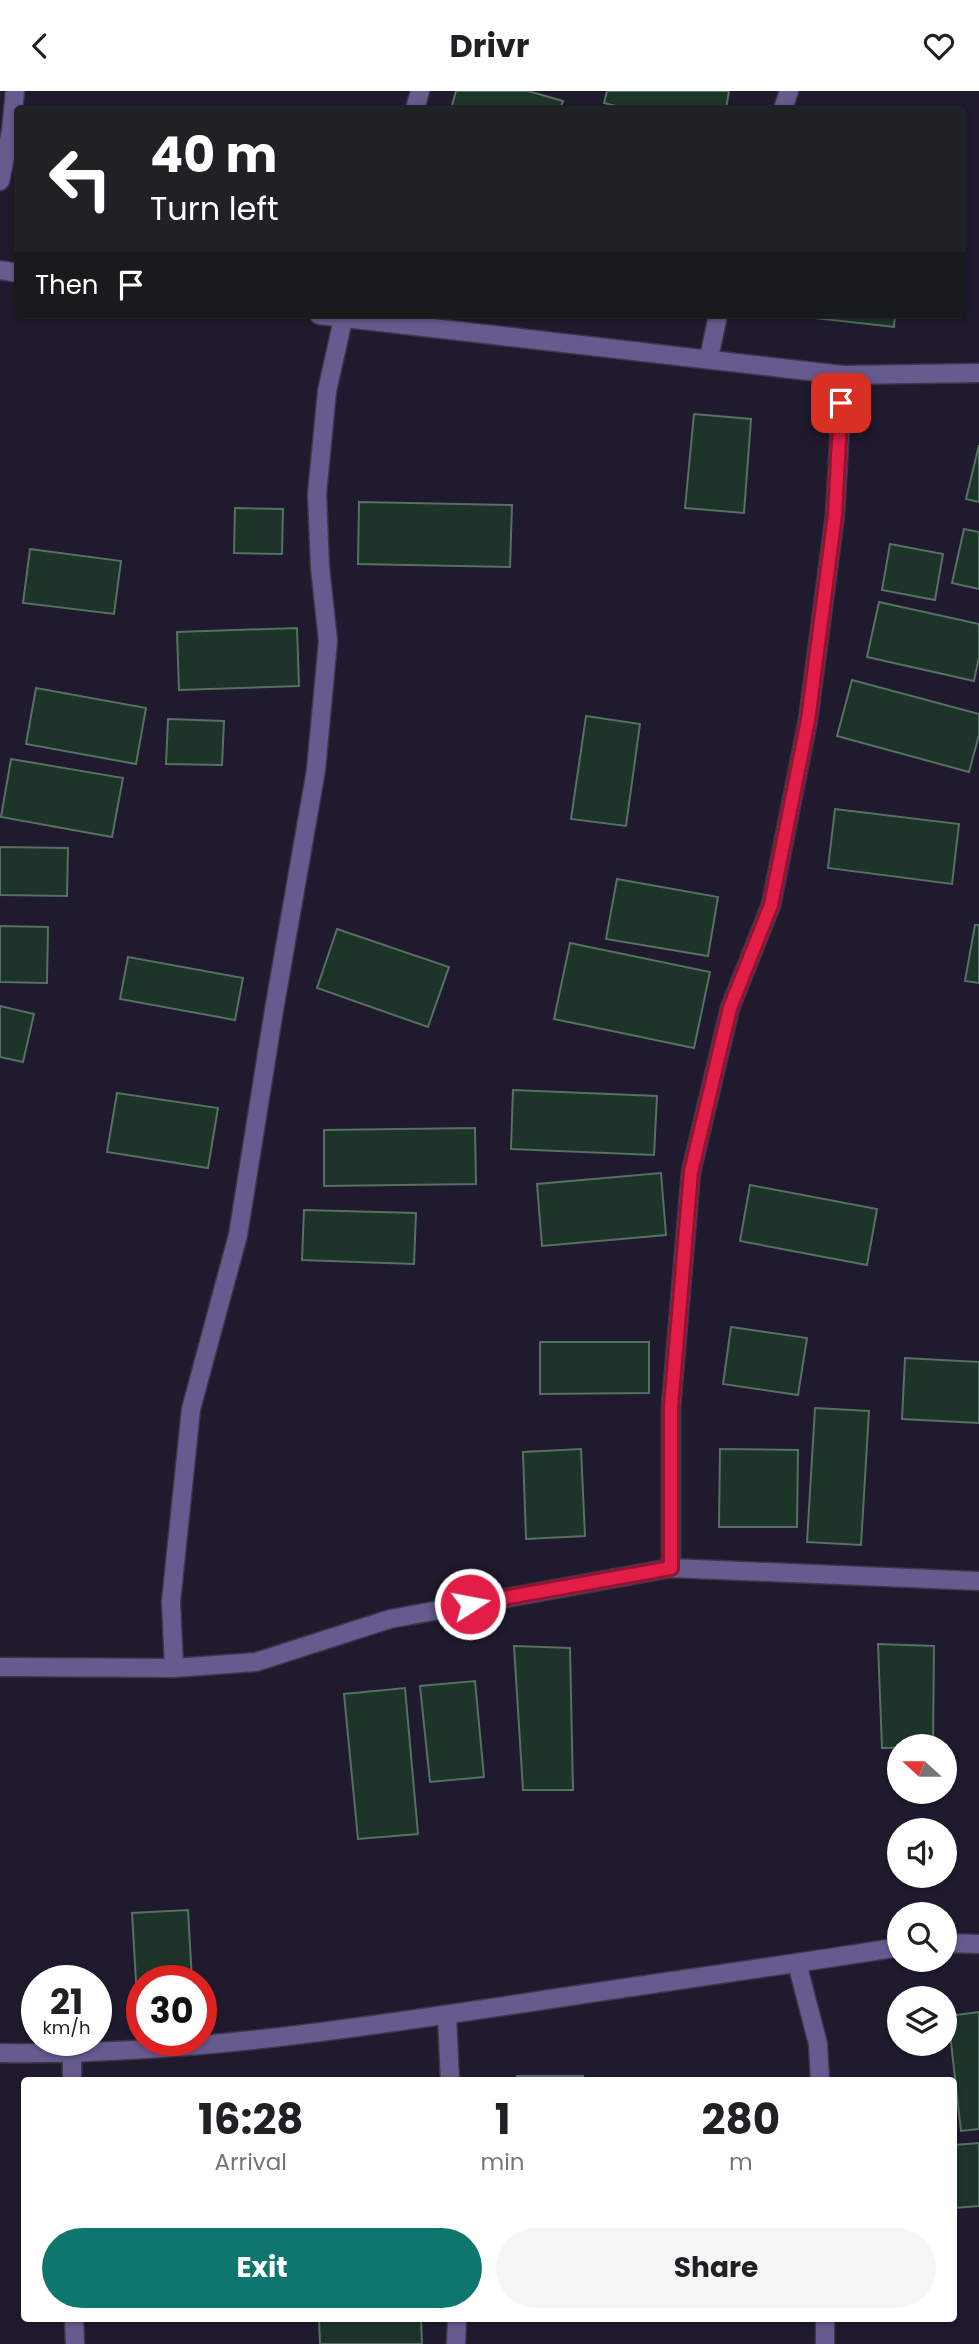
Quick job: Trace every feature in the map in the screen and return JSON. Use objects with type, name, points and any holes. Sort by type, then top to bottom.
[{"type":"street","points":[[0,181],[15,91]]},
{"type":"street","points":[[174,1668],[171,1602],[191,1409],[238,1235],[316,770],[328,641],[320,567],[317,494],[327,391],[343,319]]},
{"type":"street","points":[[361,319],[843,375],[979,373]]},
{"type":"street","points":[[709,358],[717,319]]},
{"type":"street","points":[[671,1568],[671,1407],[691,1172],[730,1008],[771,905],[808,720],[835,515],[843,375]]},
{"type":"street","points":[[0,1667],[174,1668],[256,1662],[390,1619],[671,1568],[979,1581]]},
{"type":"street","points":[[957,1943],[979,1944]]},
{"type":"street","points":[[112,2051],[254,2041],[447,2016],[887,1949]]},
{"type":"street","points":[[797,1963],[818,2044],[820,2077]]},
{"type":"street","points":[[447,2016],[450,2077]]},
{"type":"street","points":[[0,2053],[21,2053]]},
{"type":"street","points":[[72,2056],[72,2077]]},
{"type":"street","points":[[74,2322],[75,2344]]},
{"type":"street","points":[[456,2344],[457,2322]]},
{"type":"street","points":[[825,2322],[825,2344]]},
{"type":"building","points":[[456,91],[528,91],[563,101],[562,105],[452,105]]},
{"type":"building","points":[[607,91],[729,91],[727,105],[604,103]]},
{"type":"building","points":[[823,319],[895,319],[894,327]]},
{"type":"building","points":[[694,414],[751,419],[744,513],[685,508]]},
{"type":"building","points":[[979,445],[979,502],[966,499]]},
{"type":"building","points":[[359,502],[512,505],[510,567],[358,564]]},
{"type":"building","points":[[235,508],[283,509],[282,554],[234,553]]},
{"type":"building","points":[[964,529],[979,532],[979,589],[952,583]]},
{"type":"building","points":[[890,544],[943,554],[935,600],[882,590]]},
{"type":"building","points":[[30,549],[121,561],[114,614],[23,603]]},
{"type":"building","points":[[879,602],[979,624],[979,657],[974,681],[867,657]]},
{"type":"building","points":[[297,628],[299,686],[179,690],[177,632]]},
{"type":"building","points":[[852,680],[979,714],[979,735],[969,772],[837,736]]},
{"type":"building","points":[[36,688],[146,708],[136,764],[26,744]]},
{"type":"building","points":[[586,716],[640,724],[626,826],[571,819]]},
{"type":"building","points":[[168,719],[224,721],[222,765],[166,764]]},
{"type":"building","points":[[11,759],[123,778],[112,837],[1,817]]},
{"type":"building","points":[[835,809],[959,824],[952,884],[828,868]]},
{"type":"building","points":[[0,847],[68,848],[67,896],[0,895]]},
{"type":"building","points":[[617,879],[718,897],[708,956],[606,939]]},
{"type":"building","points":[[975,925],[979,925],[979,983],[965,981]]},
{"type":"building","points":[[0,926],[48,927],[47,983],[0,982]]},
{"type":"building","points":[[337,929],[449,967],[428,1027],[317,988]]},
{"type":"building","points":[[570,943],[710,972],[694,1048],[554,1019]]},
{"type":"building","points":[[128,957],[243,978],[235,1020],[120,999]]},
{"type":"building","points":[[0,1006],[34,1014],[23,1062],[0,1057]]},
{"type":"building","points":[[513,1090],[657,1096],[654,1155],[511,1149]]},
{"type":"building","points":[[117,1093],[218,1108],[208,1168],[107,1152]]},
{"type":"building","points":[[475,1128],[476,1184],[324,1186],[324,1130]]},
{"type":"building","points":[[661,1173],[666,1235],[542,1246],[537,1184]]},
{"type":"building","points":[[750,1185],[877,1209],[867,1265],[740,1241]]},
{"type":"building","points":[[304,1210],[416,1213],[414,1264],[302,1260]]},
{"type":"building","points":[[731,1327],[807,1338],[798,1395],[723,1384]]},
{"type":"building","points":[[540,1342],[649,1342],[649,1393],[540,1394]]},
{"type":"building","points":[[905,1358],[979,1362],[979,1423],[902,1419]]},
{"type":"building","points":[[815,1408],[869,1411],[861,1545],[807,1542]]},
{"type":"building","points":[[581,1449],[585,1536],[526,1539],[523,1452]]},
{"type":"building","points":[[720,1449],[798,1450],[797,1527],[719,1527]]},
{"type":"building","points":[[878,1644],[934,1646],[933,1734],[887,1734],[887,1748],[882,1748]]},
{"type":"building","points":[[514,1646],[570,1648],[573,1790],[523,1790]]},
{"type":"building","points":[[475,1681],[484,1777],[430,1782],[420,1686]]},
{"type":"building","points":[[405,1688],[418,1834],[358,1839],[344,1694]]},
{"type":"building","points":[[188,1910],[191,1965],[135,1965],[132,1913]]},
{"type":"building","points":[[979,2012],[979,2129],[961,2131],[953,2056],[957,2056],[957,2015]]},
{"type":"building","points":[[517,2076],[583,2076],[583,2077]]},
{"type":"building","points":[[979,2143],[979,2206],[957,2208],[957,2145]]},
{"type":"building","points":[[319,2322],[421,2322],[422,2344],[320,2344]]},
{"type":"route","points":[[470,1604],[671,1568],[671,1407],[691,1172],[730,1008],[771,905],[808,720],[835,515],[841,403]]}]
